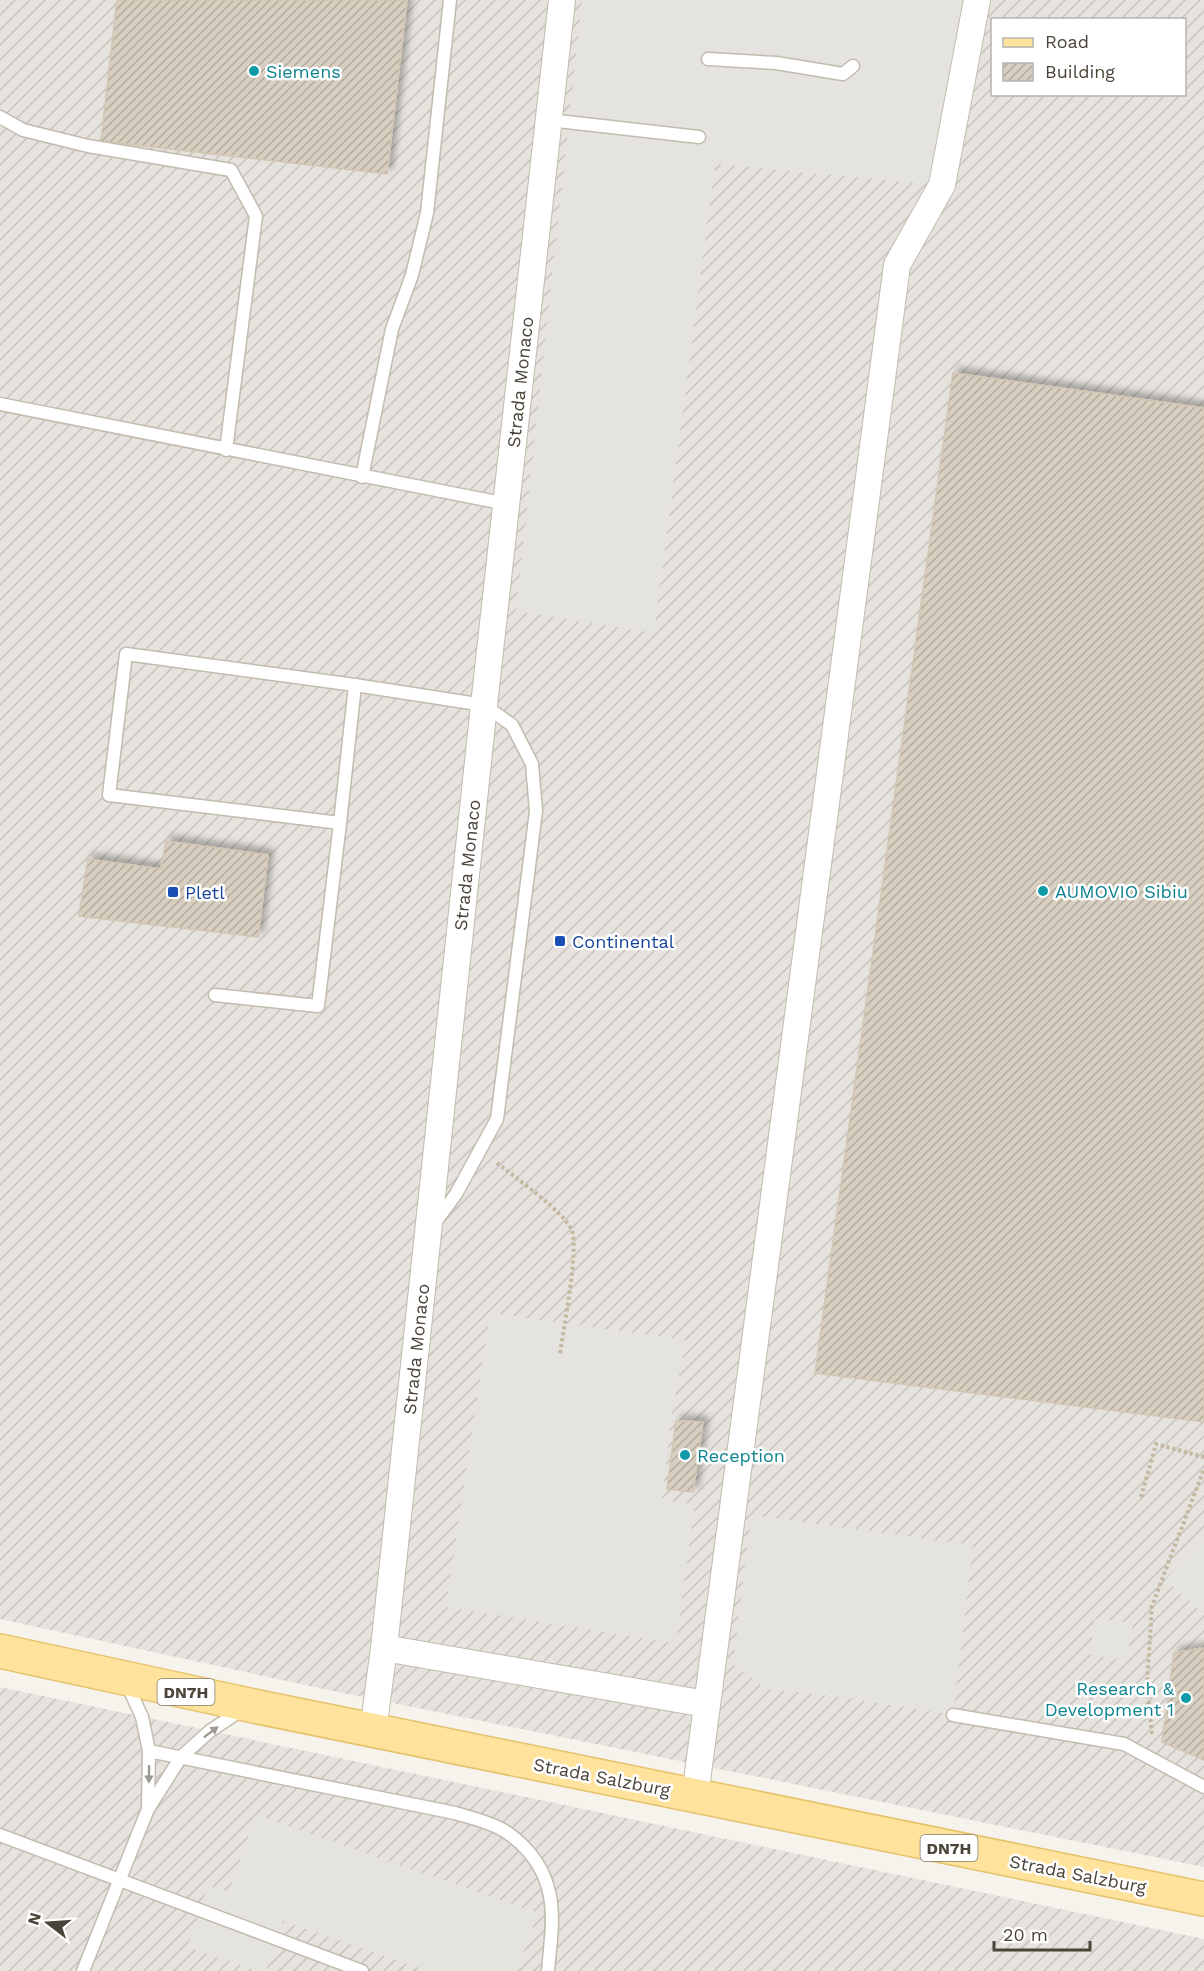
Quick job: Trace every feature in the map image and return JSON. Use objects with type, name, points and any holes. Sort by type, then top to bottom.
[{"type":"main road","name":"Strada Salzburg","points":[[0,1651],[373,1731],[1204,1899]]},
{"type":"street","name":"Strada Monaco","points":[[373,1731],[384,1648],[484,705],[562,0]]},
{"type":"street","points":[[694,1796],[897,265],[942,185],[976,0]]},
{"type":"street","points":[[384,1648],[706,1704]]},
{"type":"lane","points":[[362,477],[392,328],[412,275],[427,213],[450,0]]},
{"type":"lane","points":[[708,59],[776,63],[843,74],[854,66]]},
{"type":"lane","points":[[0,117],[23,130],[88,146],[231,170],[255,216],[226,450]]},
{"type":"lane","points":[[549,120],[699,137]]},
{"type":"lane","points":[[0,404],[507,504]]},
{"type":"lane","points":[[340,823],[109,795],[126,654],[484,705],[512,725],[532,764],[536,811],[496,1119],[456,1194],[428,1232]]},
{"type":"lane","points":[[215,995],[318,1006],[355,685]]},
{"type":"lane","points":[[124,1678],[142,1717],[149,1751],[148,1809]]},
{"type":"lane","points":[[83,1971],[148,1809],[181,1757],[210,1731],[249,1705]]},
{"type":"lane","points":[[953,1715],[1124,1744],[1204,1787]]},
{"type":"lane","points":[[149,1751],[455,1812],[496,1826],[520,1842],[538,1863],[549,1886],[553,1916],[548,1971]]},
{"type":"lane","points":[[0,1835],[362,1971]]},
{"type":"path","points":[[480,1149],[564,1219],[572,1231],[574,1250],[560,1355]]},
{"type":"path","points":[[1141,1497],[1156,1444],[1204,1457]]},
{"type":"path","points":[[1155,1761],[1147,1684],[1152,1606],[1204,1469]]},
{"type":"shaded area","points":[[0,0],[1204,0],[1204,1867],[319,1688],[0,1619]]},
{"type":"shaded area","points":[[582,0],[963,0],[939,185],[715,164],[654,633],[516,611]]},
{"type":"shaded area","points":[[490,1313],[686,1340],[672,1412],[662,1500],[695,1504],[676,1643],[446,1607]]},
{"type":"shaded area","points":[[751,1515],[973,1545],[953,1715],[841,1697],[766,1689],[733,1664]]},
{"type":"shaded area","points":[[1204,1537],[1204,1605],[1199,1610],[1165,1580]]},
{"type":"shaded area","points":[[1095,1619],[1133,1623],[1127,1660],[1090,1655]]},
{"type":"shaded area","points":[[0,1687],[1204,1939],[1204,1971],[0,1971]]},
{"type":"shaded area","points":[[256,1815],[538,1913],[516,1971],[428,1971],[283,1921],[266,1971],[258,1971],[187,1947],[208,1886],[229,1892]]},
{"type":"building","name":"Siemens","points":[[117,0],[407,0],[387,174],[101,141]]},
{"type":"building","name":"AUMOVIO Sibiu","points":[[953,373],[1204,408],[1204,1422],[815,1373]]},
{"type":"building","name":"Pletl","points":[[166,841],[268,855],[258,937],[79,916],[88,859],[161,869]]},
{"type":"building","name":"Reception","points":[[676,1421],[703,1422],[693,1492],[667,1489]]},
{"type":"building","name":"Research & Development 1","points":[[1204,1648],[1204,1760],[1162,1742],[1174,1653]]},
{"type":"place","name":"Siemens","points":[[254,71]]},
{"type":"place","name":"AUMOVIO Sibiu","points":[[1043,891]]},
{"type":"place","name":"Pletl","points":[[173,892]]},
{"type":"place","name":"Continental","points":[[560,941]]},
{"type":"place","name":"Reception","points":[[685,1455]]},
{"type":"place","name":"Research & Development 1","points":[[1186,1698]]}]
